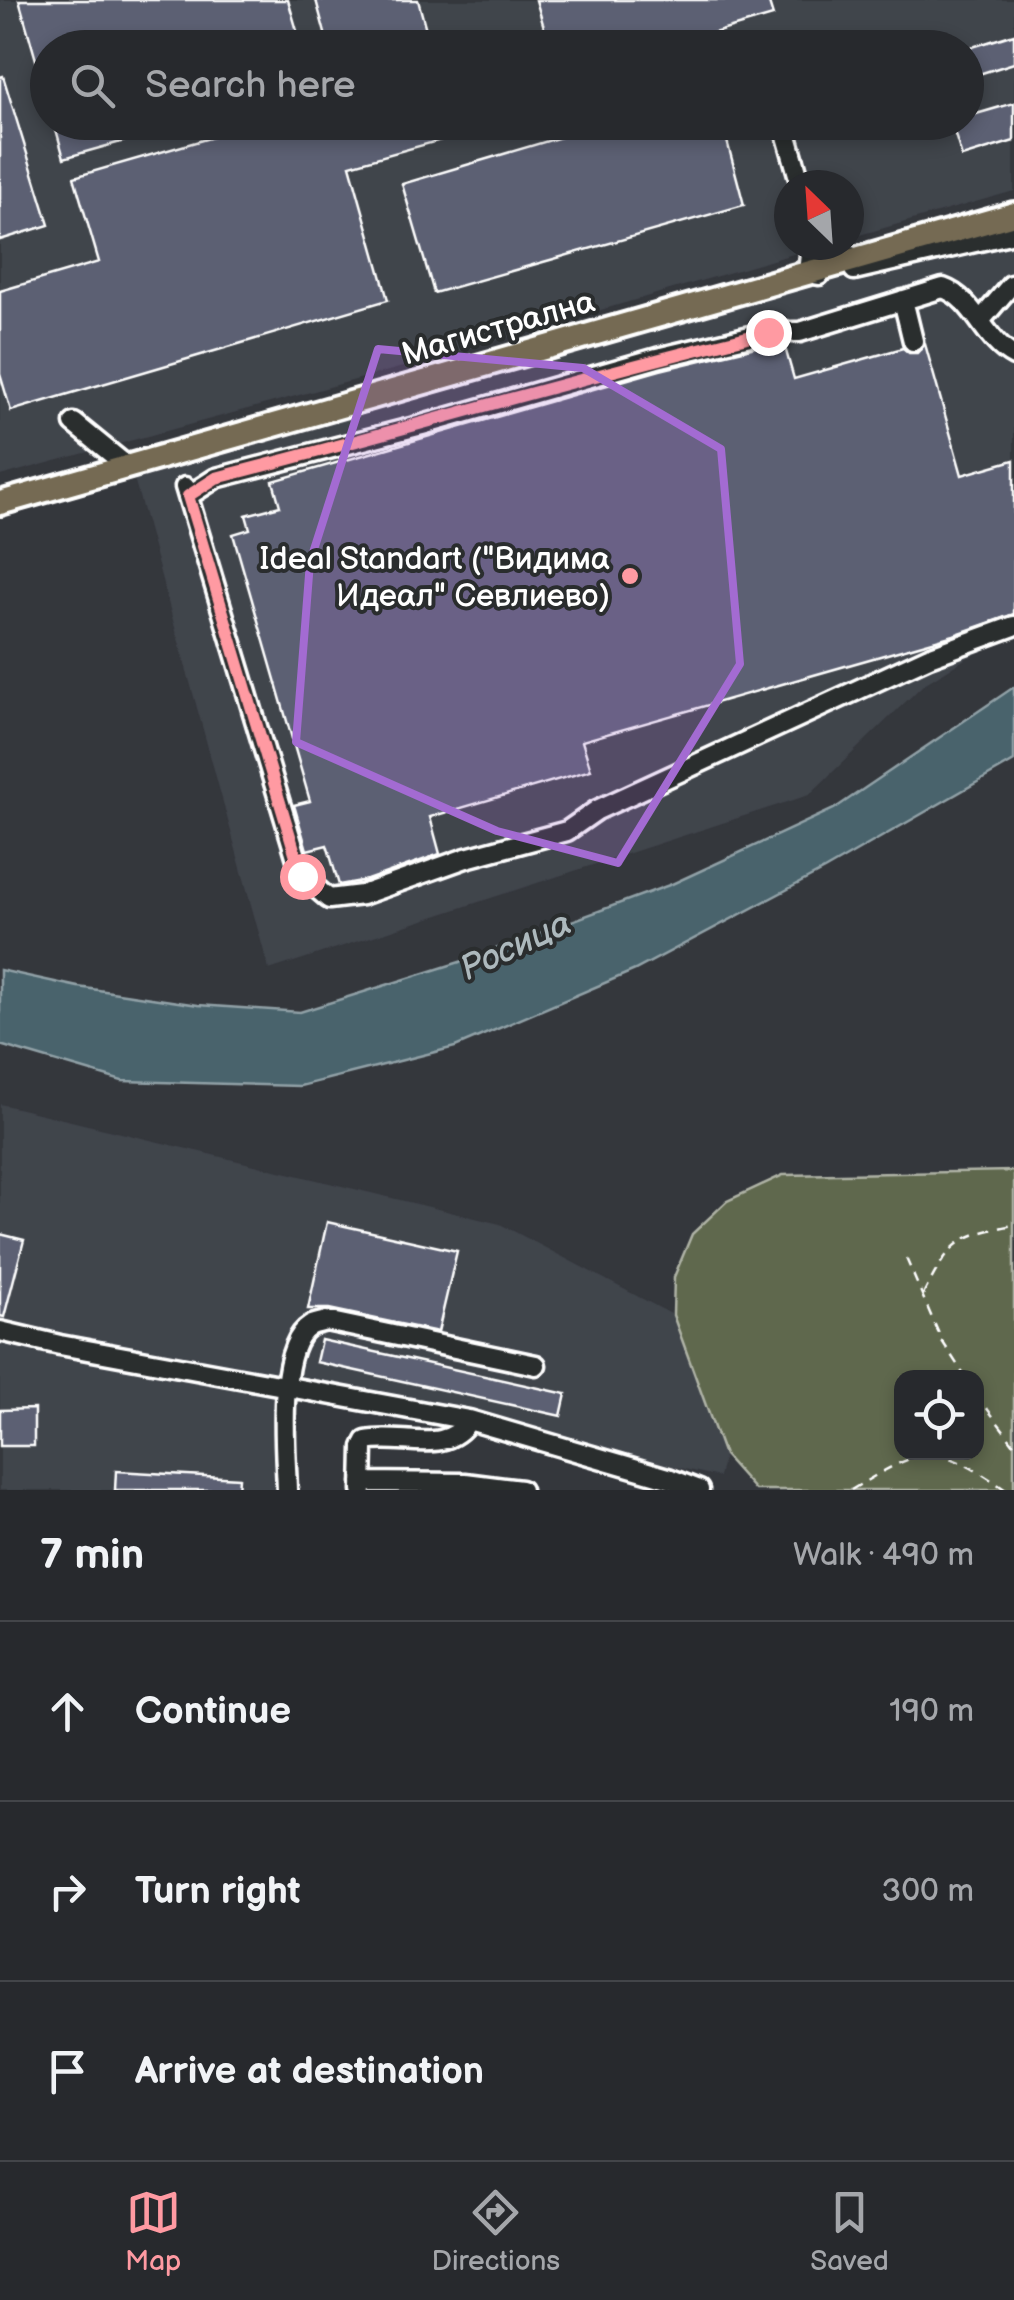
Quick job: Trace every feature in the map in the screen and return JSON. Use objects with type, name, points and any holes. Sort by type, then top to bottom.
[{"type":"main road","name":"Магистрална","points":[[864,256],[1014,214]]},
{"type":"main road","name":"Магистрална","points":[[0,503],[849,260]]},
{"type":"street","points":[[788,140],[796,170]]},
{"type":"street","points":[[809,260],[808,272],[826,277],[1014,233]]},
{"type":"street","points":[[980,321],[1011,285]]},
{"type":"street","points":[[1014,356],[1008,354],[958,293],[943,288],[800,332],[768,332],[657,358],[216,478],[186,491],[302,876],[330,900],[362,895],[466,858],[567,831],[597,810],[929,657],[1014,626]]},
{"type":"street","points":[[904,300],[914,340]]},
{"type":"street","points":[[74,424],[128,467]]},
{"type":"street","points":[[287,1490],[284,1384],[299,1339],[309,1326],[326,1322],[536,1365]]},
{"type":"street","points":[[0,1331],[469,1420],[699,1490]]},
{"type":"street","points":[[469,1420],[455,1437],[445,1441],[366,1441],[362,1486],[465,1483],[520,1490]]},
{"type":"path","points":[[922,1296],[945,1255],[961,1239],[1014,1225]]},
{"type":"path","points":[[906,1258],[942,1340],[961,1370]]},
{"type":"path","points":[[984,1405],[1014,1444]]},
{"type":"path","points":[[851,1490],[903,1458],[940,1454],[1006,1490]]},
{"type":"highlighted area","points":[[378,349],[583,368],[721,449],[740,664],[618,863],[497,831],[296,742],[310,562]]},
{"type":"shaded area","points":[[0,0],[1014,0],[1014,191],[864,234],[864,170],[774,170],[774,260],[429,360],[0,476]]},
{"type":"shaded area","name":"Ideal Standart (\"Видима Идеал\" Севлиево)","points":[[1014,226],[1014,637],[967,658],[924,684],[809,795],[269,970],[134,478]]},
{"type":"shaded area","points":[[0,1104],[500,1224],[673,1315],[724,1455],[719,1477],[271,1372],[276,1490],[0,1490]]},
{"type":"green space","points":[[1014,1171],[1014,1490],[755,1490],[724,1455],[673,1315],[674,1277],[692,1234],[727,1201],[783,1175]]},
{"type":"water","name":"Росица","points":[[1014,687],[1014,761],[824,870],[635,970],[455,1047],[300,1086],[122,1081],[0,1045],[0,970],[78,987],[198,1005],[300,1012],[463,961],[672,884],[834,809]]},
{"type":"building","points":[[19,0],[288,0],[297,30],[30,30],[30,39]]},
{"type":"building","points":[[316,0],[418,0],[426,30],[324,30]]},
{"type":"building","points":[[536,0],[768,0],[773,16],[724,30],[545,30]]},
{"type":"building","points":[[1014,34],[1014,63],[984,72],[984,43]]},
{"type":"building","points":[[3,76],[49,225],[0,240],[0,77]]},
{"type":"building","points":[[1014,103],[1014,141],[962,157],[957,140],[984,140],[984,112]]},
{"type":"building","points":[[59,140],[128,140],[64,158]]},
{"type":"building","points":[[202,140],[441,140],[350,165],[388,300],[11,411],[0,374],[0,291],[99,262],[74,177]]},
{"type":"building","points":[[551,140],[727,140],[744,205],[434,293],[402,184]]},
{"type":"building","name":"Ideal Standart (\"Видима Идеал\" Севлиево)","points":[[768,344],[784,344],[794,379],[903,348],[917,353],[925,344],[962,475],[1014,460],[1014,614],[954,635],[582,741],[591,770],[430,817],[440,854],[367,880],[339,885],[327,845],[307,850],[294,805],[310,801],[233,534],[250,529],[246,515],[280,506],[273,481],[660,370]]},
{"type":"building","points":[[327,1222],[457,1251],[438,1332],[329,1309],[308,1309]]},
{"type":"building","points":[[0,1234],[24,1240],[4,1317],[0,1316]]},
{"type":"building","points":[[321,1340],[566,1394],[561,1416],[316,1362]]},
{"type":"building","points":[[34,1409],[34,1446],[0,1446],[0,1410]]},
{"type":"building","points":[[116,1471],[239,1478],[238,1490],[115,1490]]},
{"type":"place","name":"Ideal Standart (\"Видима Идеал\" Севлиево)","points":[[630,576]]},
{"type":"route","points":[[302,876],[188,496],[216,478],[657,358],[768,332]]}]
